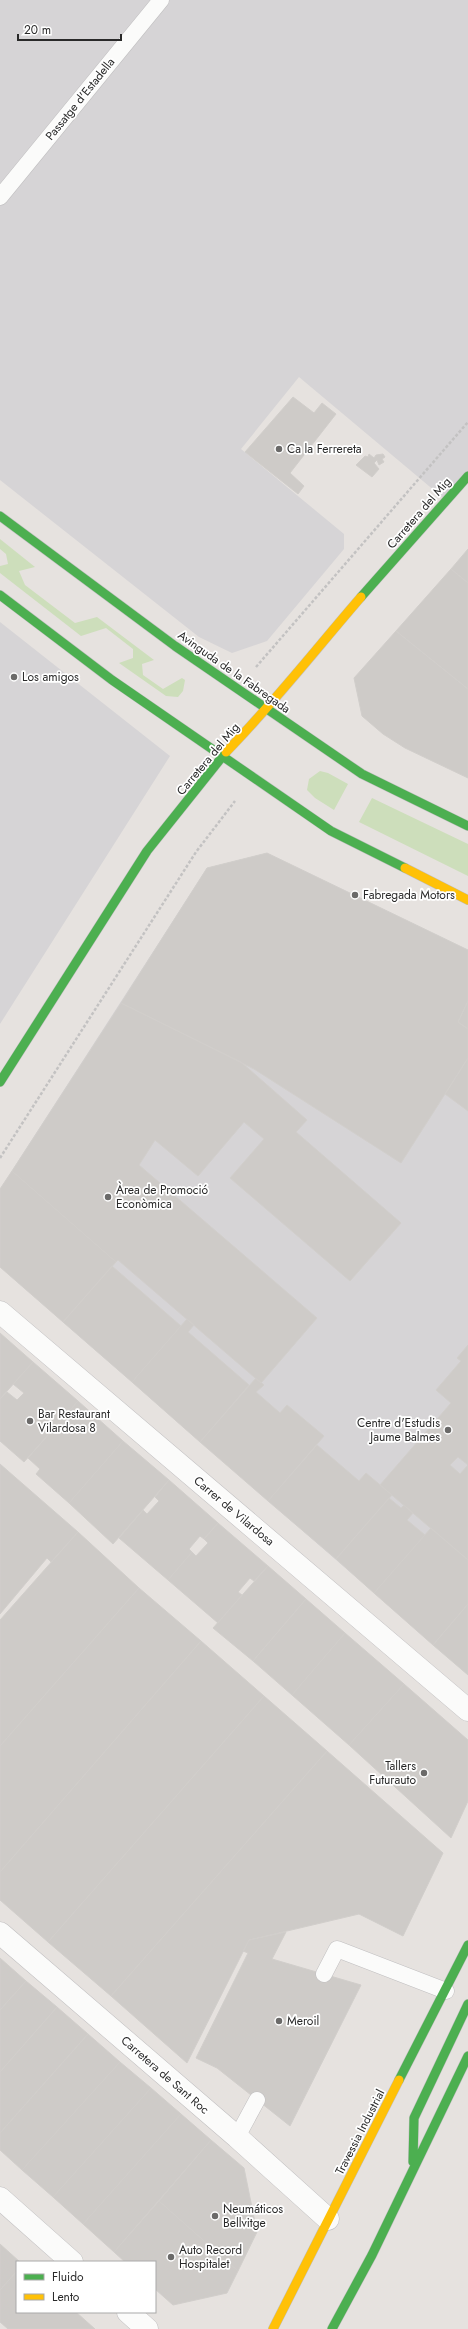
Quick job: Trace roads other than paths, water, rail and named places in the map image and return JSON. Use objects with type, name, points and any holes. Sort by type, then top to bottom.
[{"type":"street","name":"Carretera del Mig","points":[[0,1082],[147,851],[223,756],[268,710],[311,654],[468,476]]},
{"type":"street","name":"Avinguda de la Fabregada","points":[[0,516],[175,646],[362,774],[468,826]]},
{"type":"street","points":[[0,595],[112,680],[331,831],[468,900]]},
{"type":"street","name":"Carrer de Vilardosa","points":[[0,1312],[468,1710]]},
{"type":"street","name":"Carretera de Sant Roc","points":[[0,1933],[237,2138],[328,2219]]},
{"type":"street","name":"Travessia Industrial","points":[[273,2329],[328,2219],[457,1995],[468,1945]]},
{"type":"street","points":[[413,2168],[414,2118],[468,2004]]},
{"type":"street","points":[[332,2329],[372,2255],[468,2056]]},
{"type":"street","points":[[0,2198],[71,2261]]},
{"type":"street","points":[[129,2313],[147,2329]]},
{"type":"lane","name":"Passatge d'Estadella","points":[[0,197],[161,0]]},
{"type":"lane","points":[[324,1974],[337,1948],[457,1995]]},
{"type":"lane","points":[[237,2138],[257,2100]]},
{"type":"place","name":"Ca la Ferrereta","points":[[279,449]]},
{"type":"place","name":"Los amigos","points":[[14,677]]},
{"type":"place","name":"Fabregada Motors","points":[[355,895]]},
{"type":"place","name":"Àrea de Promoció Econòmica","points":[[108,1197]]},
{"type":"place","name":"Bar Restaurant Vilardosa 8","points":[[30,1421]]},
{"type":"place","name":"Centre d'Estudis Jaume Balmes","points":[[448,1430]]},
{"type":"place","name":"Tallers Futurauto","points":[[424,1773]]},
{"type":"place","name":"Meroil","points":[[279,2021]]},
{"type":"place","name":"Neumáticos Bellvitge","points":[[215,2216]]},
{"type":"place","name":"Auto Record Hospitalet","points":[[171,2257]]}]
